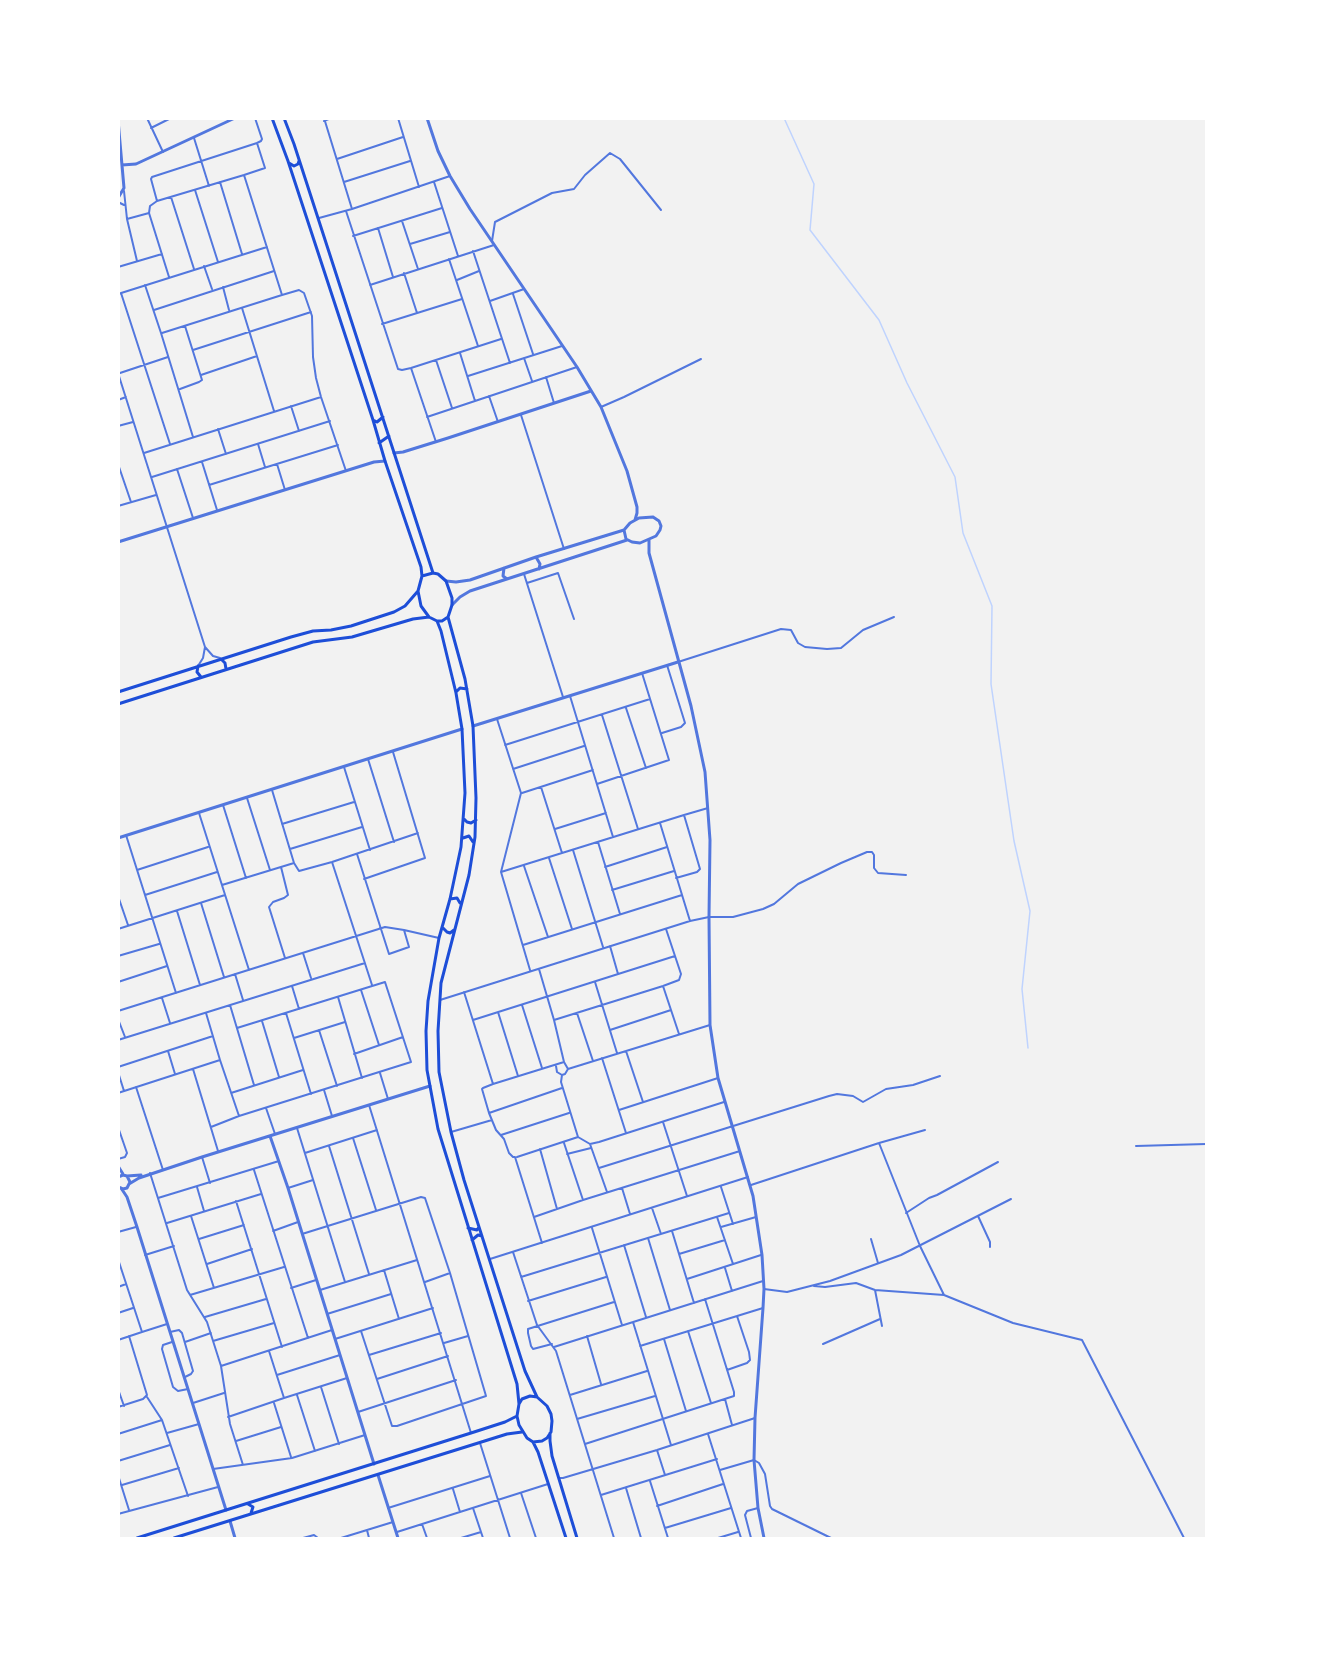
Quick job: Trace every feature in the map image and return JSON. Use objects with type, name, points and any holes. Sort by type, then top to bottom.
[{"type":"main road","points":[[118,692],[302,634],[351,626],[394,612],[405,606],[418,591],[422,576],[421,567],[272,118]]},
{"type":"main road","points":[[284,118],[433,573]]},
{"type":"main road","points":[[288,161],[294,166],[299,160]]},
{"type":"main road","points":[[293,178],[295,172],[304,174]]},
{"type":"main road","points":[[373,420],[377,422],[383,417]]},
{"type":"main road","points":[[376,431],[377,427],[381,426],[386,429]]},
{"type":"main road","points":[[379,443],[389,436]]},
{"type":"main road","points":[[418,591],[422,606],[429,617],[442,621],[448,616],[452,605],[451,592],[446,581],[438,574],[422,576]]},
{"type":"main road","points":[[448,616],[465,679],[474,726],[476,820],[469,875],[441,983],[438,1031],[439,1072],[453,1139],[528,1379],[537,1397],[547,1406],[551,1414],[552,1456],[561,1479],[577,1539]]},
{"type":"main road","points":[[118,704],[313,642],[352,637],[413,619],[429,617]]},
{"type":"main road","points":[[437,621],[453,678],[462,729],[465,793],[461,840],[450,899],[439,938],[428,1001],[426,1031],[431,1069],[430,1086],[441,1139],[517,1384],[519,1404],[517,1416],[522,1432],[532,1442],[542,1463],[566,1539]]},
{"type":"main road","points":[[221,659],[226,669]]},
{"type":"main road","points":[[198,666],[197,672],[201,677]]},
{"type":"main road","points":[[453,678],[459,682],[465,679]]},
{"type":"main road","points":[[456,693],[460,688],[467,689]]},
{"type":"main road","points":[[464,818],[468,823],[476,820]]},
{"type":"main road","points":[[461,840],[469,836],[474,843]]},
{"type":"main road","points":[[450,899],[457,898],[460,905]]},
{"type":"main road","points":[[443,926],[447,932],[454,930]]},
{"type":"main road","points":[[431,1069],[439,1072]]},
{"type":"main road","points":[[441,1139],[448,1142],[453,1139]]},
{"type":"main road","points":[[468,1228],[477,1230],[479,1224]]},
{"type":"main road","points":[[472,1240],[478,1235],[482,1236]]},
{"type":"main road","points":[[519,1404],[526,1397],[537,1397]]},
{"type":"main road","points":[[137,1539],[505,1422],[517,1416]]},
{"type":"main road","points":[[174,1539],[512,1432],[522,1432]]},
{"type":"main road","points":[[532,1442],[542,1441],[551,1432]]},
{"type":"main road","points":[[340,1475],[338,1481],[344,1485]]},
{"type":"main road","points":[[324,1479],[330,1483],[328,1490]]},
{"type":"main road","points":[[248,1504],[253,1507],[250,1515]]},
{"type":"main road","points":[[204,1517],[203,1525],[207,1528]]},
{"type":"street","points":[[147,118],[163,152]]},
{"type":"street","points":[[151,128],[171,118]]},
{"type":"street","points":[[122,165],[136,164],[235,118]]},
{"type":"street","points":[[157,201],[152,177],[261,142],[255,118]]},
{"type":"street","points":[[331,118],[324,120],[352,209]]},
{"type":"street","points":[[398,118],[419,187]]},
{"type":"street","points":[[427,118],[438,151],[450,176],[577,367],[600,407],[620,452],[637,507],[635,520]]},
{"type":"street","points":[[118,120],[124,204],[137,261]]},
{"type":"street","points":[[337,159],[403,137]]},
{"type":"street","points":[[194,138],[209,186]]},
{"type":"street","points":[[169,277],[149,213],[150,206],[157,201],[266,168],[258,143]]},
{"type":"street","points":[[493,243],[495,222],[552,193],[574,189],[585,175],[610,153],[620,159],[661,210]]},
{"type":"street","points":[[344,182],[411,161]]},
{"type":"street","points":[[243,175],[282,295]]},
{"type":"street","points":[[318,218],[346,211],[450,176]]},
{"type":"street","points":[[220,182],[242,254]]},
{"type":"street","points":[[434,182],[458,256]]},
{"type":"street","points":[[118,198],[124,188]]},
{"type":"street","points":[[195,190],[218,262]]},
{"type":"street","points":[[171,197],[195,269]]},
{"type":"street","points":[[118,202],[124,204]]},
{"type":"street","points":[[353,236],[442,208]]},
{"type":"street","points":[[346,211],[398,369],[411,368],[501,339]]},
{"type":"street","points":[[127,219],[149,213]]},
{"type":"street","points":[[402,221],[418,268]]},
{"type":"street","points":[[378,228],[393,277]]},
{"type":"street","points":[[410,244],[450,232]]},
{"type":"street","points":[[370,285],[493,243]]},
{"type":"street","points":[[170,444],[120,293],[267,247]]},
{"type":"street","points":[[473,251],[510,363]]},
{"type":"street","points":[[118,267],[162,254]]},
{"type":"street","points":[[449,259],[478,346]]},
{"type":"street","points":[[204,266],[212,290]]},
{"type":"street","points":[[154,310],[274,271]]},
{"type":"street","points":[[456,280],[480,271]]},
{"type":"street","points":[[404,273],[417,313]]},
{"type":"street","points":[[145,285],[193,437]]},
{"type":"street","points":[[223,287],[230,311]]},
{"type":"street","points":[[490,302],[524,289]]},
{"type":"street","points":[[162,333],[298,290],[303,291],[311,312],[314,370],[346,471]]},
{"type":"street","points":[[513,294],[534,355]]},
{"type":"street","points":[[382,324],[462,299]]},
{"type":"street","points":[[242,308],[274,411]]},
{"type":"street","points":[[193,350],[311,312]]},
{"type":"street","points":[[179,390],[201,381],[185,326]]},
{"type":"street","points":[[468,376],[562,346]]},
{"type":"street","points":[[460,353],[475,401]]},
{"type":"street","points":[[201,375],[257,356]]},
{"type":"street","points":[[168,357],[118,373],[205,647],[213,656],[221,659]]},
{"type":"street","points":[[524,358],[532,382]]},
{"type":"street","points":[[600,407],[701,358]]},
{"type":"street","points":[[436,360],[452,408]]},
{"type":"street","points":[[427,417],[577,367]]},
{"type":"street","points":[[411,368],[436,442]]},
{"type":"street","points":[[546,377],[554,404]]},
{"type":"street","points":[[395,455],[591,391]]},
{"type":"street","points":[[489,396],[498,422]]},
{"type":"street","points":[[118,400],[126,397]]},
{"type":"street","points":[[144,453],[321,397]]},
{"type":"street","points":[[291,406],[299,430]]},
{"type":"street","points":[[520,415],[564,549]]},
{"type":"street","points":[[118,426],[134,421]]},
{"type":"street","points":[[151,477],[330,421]]},
{"type":"street","points":[[218,429],[226,454]]},
{"type":"street","points":[[258,444],[266,468]]},
{"type":"street","points":[[209,485],[338,445]]},
{"type":"street","points":[[375,462],[383,455]]},
{"type":"street","points":[[118,542],[375,462],[385,461]]},
{"type":"street","points":[[202,462],[218,511]]},
{"type":"street","points":[[118,464],[131,502]]},
{"type":"street","points":[[277,464],[285,490]]},
{"type":"street","points":[[177,470],[193,519]]},
{"type":"street","points":[[118,506],[157,494]]},
{"type":"street","points":[[637,507],[646,517]]},
{"type":"street","points":[[446,581],[464,581],[624,530],[639,518],[657,519],[661,526],[658,534],[643,543],[627,540],[470,591],[452,605]]},
{"type":"street","points":[[624,530],[627,540]]},
{"type":"street","points":[[649,540],[649,553],[699,739],[705,772],[710,840],[710,1025],[718,1078],[750,1185],[762,1255],[764,1308],[754,1460],[763,1538]]},
{"type":"street","points":[[643,543],[649,553]]},
{"type":"street","points":[[536,557],[540,564],[539,569]]},
{"type":"street","points":[[504,568],[503,576],[507,579]]},
{"type":"street","points":[[527,583],[558,573],[574,619]]},
{"type":"street","points":[[524,574],[564,698]]},
{"type":"street","points":[[474,726],[781,629],[791,630],[801,646],[835,649],[845,646],[863,630],[894,617]]},
{"type":"street","points":[[198,666],[205,647]]},
{"type":"street","points":[[662,733],[681,727],[685,723],[667,665]]},
{"type":"street","points":[[597,784],[669,761],[642,673]]},
{"type":"street","points":[[570,696],[613,837]]},
{"type":"street","points":[[505,745],[650,699]]},
{"type":"street","points":[[625,707],[646,768]]},
{"type":"street","points":[[602,715],[638,829]]},
{"type":"street","points":[[497,719],[521,793],[501,872],[531,971]]},
{"type":"street","points":[[118,838],[462,729]]},
{"type":"street","points":[[513,769],[585,745]]},
{"type":"street","points":[[364,879],[425,859],[426,856],[393,752]]},
{"type":"street","points":[[368,759],[394,842]]},
{"type":"street","points":[[344,767],[370,850]]},
{"type":"street","points":[[521,793],[593,770]]},
{"type":"street","points":[[541,787],[562,853]]},
{"type":"street","points":[[272,790],[294,863],[300,871],[418,833]]},
{"type":"street","points":[[247,798],[270,870]]},
{"type":"street","points":[[282,824],[355,802]]},
{"type":"street","points":[[223,805],[246,878]]},
{"type":"street","points":[[501,872],[708,807]]},
{"type":"street","points":[[199,813],[249,970]]},
{"type":"street","points":[[555,829],[606,813]]},
{"type":"street","points":[[676,878],[700,869],[684,815]]},
{"type":"street","points":[[659,823],[690,921]]},
{"type":"street","points":[[290,849],[363,827]]},
{"type":"street","points":[[126,836],[176,993]]},
{"type":"street","points":[[597,842],[620,915]]},
{"type":"street","points":[[137,870],[210,846]]},
{"type":"street","points":[[605,867],[666,847]]},
{"type":"street","points":[[573,850],[603,948]]},
{"type":"street","points":[[440,1000],[690,921],[709,917],[733,917],[763,909],[774,904],[798,885],[867,852],[872,852],[874,868],[878,873],[906,875]]},
{"type":"street","points":[[357,854],[389,954],[409,947],[404,930]]},
{"type":"street","points":[[549,858],[572,930]]},
{"type":"street","points":[[332,862],[373,986]]},
{"type":"street","points":[[222,885],[294,863]]},
{"type":"street","points":[[524,866],[548,937]]},
{"type":"street","points":[[281,867],[288,895],[273,902],[269,907],[285,958]]},
{"type":"street","points":[[612,890],[674,871]]},
{"type":"street","points":[[145,895],[218,872]]},
{"type":"street","points":[[118,929],[225,895]]},
{"type":"street","points":[[523,945],[682,895]]},
{"type":"street","points":[[118,896],[128,926]]},
{"type":"street","points":[[201,903],[224,977]]},
{"type":"street","points":[[177,911],[200,985]]},
{"type":"street","points":[[118,1011],[381,928],[387,927],[439,938]]},
{"type":"street","points":[[554,1020],[678,981],[681,974],[666,929]]},
{"type":"street","points":[[118,956],[160,943]]},
{"type":"street","points":[[610,946],[618,974]]},
{"type":"street","points":[[303,953],[311,979]]},
{"type":"street","points":[[473,1020],[675,956]]},
{"type":"street","points":[[118,1040],[365,963]]},
{"type":"street","points":[[118,982],[167,966]]},
{"type":"street","points":[[539,969],[564,1062],[568,1069]]},
{"type":"street","points":[[235,974],[243,1000]]},
{"type":"street","points":[[595,981],[617,1053]]},
{"type":"street","points":[[212,1127],[239,1116],[411,1062],[385,982],[237,1028]]},
{"type":"street","points":[[292,986],[299,1009]]},
{"type":"street","points":[[663,986],[679,1034]]},
{"type":"street","points":[[361,990],[379,1046]]},
{"type":"street","points":[[464,992],[493,1084]]},
{"type":"street","points":[[338,997],[362,1078]]},
{"type":"street","points":[[162,998],[170,1023]]},
{"type":"street","points":[[522,1004],[542,1068]]},
{"type":"street","points":[[230,1005],[254,1085]]},
{"type":"street","points":[[610,1030],[671,1010]]},
{"type":"street","points":[[206,1012],[239,1116]]},
{"type":"street","points":[[498,1012],[518,1076]]},
{"type":"street","points":[[286,1013],[311,1094]]},
{"type":"street","points":[[578,1013],[593,1061]]},
{"type":"street","points":[[118,1019],[125,1037]]},
{"type":"street","points":[[262,1021],[279,1077]]},
{"type":"street","points":[[294,1038],[345,1022]]},
{"type":"street","points":[[562,1075],[568,1069],[710,1025]]},
{"type":"street","points":[[319,1030],[337,1086]]},
{"type":"street","points":[[118,1067],[213,1036]]},
{"type":"street","points":[[354,1053],[402,1037]]},
{"type":"street","points":[[168,1051],[175,1075]]},
{"type":"street","points":[[626,1051],[644,1102]]},
{"type":"street","points":[[602,1058],[626,1134]]},
{"type":"street","points":[[118,1093],[220,1060]]},
{"type":"street","points":[[564,1062],[482,1088],[492,1120],[511,1155],[516,1157],[578,1137]]},
{"type":"street","points":[[556,1066],[557,1072],[562,1075]]},
{"type":"street","points":[[193,1069],[218,1151]]},
{"type":"street","points":[[231,1093],[303,1070]]},
{"type":"street","points":[[118,1072],[124,1091]]},
{"type":"street","points":[[380,1073],[388,1099]]},
{"type":"street","points":[[562,1075],[562,1088],[578,1137],[590,1144],[724,1102]]},
{"type":"street","points":[[599,1168],[837,1094],[856,1097],[863,1102],[886,1089],[913,1085],[940,1076]]},
{"type":"street","points":[[619,1110],[718,1078]]},
{"type":"street","points":[[118,1177],[134,1177],[163,1170],[430,1086]]},
{"type":"street","points":[[136,1087],[163,1170]]},
{"type":"street","points":[[489,1113],[562,1088]]},
{"type":"street","points":[[324,1090],[332,1117]]},
{"type":"street","points":[[369,1105],[471,1433]]},
{"type":"street","points":[[266,1108],[279,1161],[374,1464]]},
{"type":"street","points":[[501,1135],[570,1112]]},
{"type":"street","points":[[451,1132],[492,1120]]},
{"type":"street","points":[[663,1122],[687,1196]]},
{"type":"street","points":[[118,1127],[127,1153],[125,1157],[118,1159]]},
{"type":"street","points":[[297,1128],[345,1282]]},
{"type":"street","points":[[305,1153],[377,1130]]},
{"type":"street","points":[[750,1185],[925,1130]]},
{"type":"street","points":[[353,1138],[376,1210]]},
{"type":"street","points":[[563,1142],[583,1200]]},
{"type":"street","points":[[879,1143],[920,1246],[944,1295]]},
{"type":"street","points":[[590,1144],[607,1193]]},
{"type":"street","points":[[1136,1146],[1206,1144]]},
{"type":"street","points":[[329,1146],[369,1274]]},
{"type":"street","points":[[567,1154],[591,1148]]},
{"type":"street","points":[[540,1149],[557,1209]]},
{"type":"street","points":[[534,1217],[741,1151]]},
{"type":"street","points":[[202,1157],[210,1183]]},
{"type":"street","points":[[516,1157],[542,1243]]},
{"type":"street","points":[[158,1198],[279,1161]]},
{"type":"street","points":[[906,1213],[929,1198],[937,1196],[998,1162]]},
{"type":"street","points":[[118,1166],[129,1180],[129,1202],[226,1510]]},
{"type":"street","points":[[254,1170],[308,1338]]},
{"type":"street","points":[[119,1188],[124,1189],[136,1179],[152,1173]]},
{"type":"street","points":[[152,1173],[190,1295],[205,1317],[211,1333],[221,1366],[228,1417],[243,1465]]},
{"type":"street","points":[[490,1259],[748,1177]]},
{"type":"street","points":[[288,1188],[314,1180]]},
{"type":"street","points":[[721,1186],[733,1224]]},
{"type":"street","points":[[197,1187],[204,1212]]},
{"type":"street","points":[[119,1188],[129,1202]]},
{"type":"street","points":[[622,1188],[630,1214]]},
{"type":"street","points":[[166,1223],[261,1194]]},
{"type":"street","points":[[302,1234],[376,1210],[424,1198],[430,1210],[487,1394],[484,1398],[464,1405],[394,1426],[390,1424],[361,1331]]},
{"type":"street","points":[[764,1289],[787,1292],[814,1286],[901,1255],[1011,1199]]},
{"type":"street","points":[[236,1201],[282,1347]]},
{"type":"street","points":[[652,1208],[661,1234]]},
{"type":"street","points":[[520,1277],[729,1213]]},
{"type":"street","points":[[191,1216],[214,1288]]},
{"type":"street","points":[[721,1227],[757,1216]]},
{"type":"street","points":[[978,1216],[990,1242],[990,1247]]},
{"type":"street","points":[[717,1217],[733,1264]]},
{"type":"street","points":[[273,1231],[298,1222]]},
{"type":"street","points":[[199,1239],[244,1226]]},
{"type":"street","points":[[118,1232],[137,1227]]},
{"type":"street","points":[[592,1228],[622,1325]]},
{"type":"street","points":[[672,1231],[694,1302]]},
{"type":"street","points":[[648,1238],[670,1311]]},
{"type":"street","points":[[871,1239],[878,1263]]},
{"type":"street","points":[[679,1254],[725,1240]]},
{"type":"street","points":[[624,1245],[646,1318]]},
{"type":"street","points":[[145,1255],[174,1246]]},
{"type":"street","points":[[207,1264],[252,1249]]},
{"type":"street","points":[[513,1252],[537,1325],[553,1346],[614,1539]]},
{"type":"street","points":[[687,1279],[762,1255]]},
{"type":"street","points":[[119,1259],[142,1332]]},
{"type":"street","points":[[320,1290],[418,1259]]},
{"type":"street","points":[[725,1266],[732,1291]]},
{"type":"street","points":[[190,1295],[284,1267]]},
{"type":"street","points":[[384,1270],[399,1319]]},
{"type":"street","points":[[425,1282],[450,1273]]},
{"type":"street","points":[[528,1301],[606,1277]]},
{"type":"street","points":[[291,1288],[316,1280]]},
{"type":"street","points":[[614,1302],[527,1330],[531,1347],[535,1349],[553,1346],[764,1281]]},
{"type":"street","points":[[814,1286],[856,1283],[875,1290],[944,1295],[1013,1323],[1082,1340],[1184,1539]]},
{"type":"street","points":[[118,1287],[126,1284]]},
{"type":"street","points":[[875,1290],[882,1326]]},
{"type":"street","points":[[327,1314],[391,1294]]},
{"type":"street","points":[[205,1317],[267,1299]]},
{"type":"street","points":[[585,1444],[732,1397],[734,1394],[705,1299]]},
{"type":"street","points":[[118,1313],[134,1308]]},
{"type":"street","points":[[335,1339],[433,1308]]},
{"type":"street","points":[[640,1346],[764,1308]]},
{"type":"street","points":[[727,1370],[750,1360],[737,1316]]},
{"type":"street","points":[[824,1344],[880,1319]]},
{"type":"street","points":[[633,1322],[671,1445]]},
{"type":"street","points":[[213,1341],[274,1323]]},
{"type":"street","points":[[118,1340],[167,1324]]},
{"type":"street","points":[[221,1366],[332,1330]]},
{"type":"street","points":[[170,1332],[181,1331],[185,1342],[193,1371],[184,1378]]},
{"type":"street","points":[[688,1331],[711,1403]]},
{"type":"street","points":[[185,1342],[211,1333]]},
{"type":"street","points":[[369,1355],[441,1333]]},
{"type":"street","points":[[129,1336],[147,1397],[162,1420],[188,1496]]},
{"type":"street","points":[[444,1343],[468,1336]]},
{"type":"street","points":[[587,1336],[601,1384]]},
{"type":"street","points":[[664,1339],[687,1411]]},
{"type":"street","points":[[172,1342],[164,1345],[162,1349],[173,1387],[178,1391],[188,1389]]},
{"type":"street","points":[[269,1351],[284,1398]]},
{"type":"street","points":[[277,1375],[340,1354]]},
{"type":"street","points":[[376,1379],[448,1356]]},
{"type":"street","points":[[570,1395],[647,1371]]},
{"type":"street","points":[[228,1417],[347,1378]]},
{"type":"street","points":[[358,1412],[456,1380]]},
{"type":"street","points":[[321,1387],[339,1444]]},
{"type":"street","points":[[118,1389],[124,1406]]},
{"type":"street","points":[[193,1403],[225,1393]]},
{"type":"street","points":[[297,1395],[315,1451]]},
{"type":"street","points":[[577,1419],[655,1396]]},
{"type":"street","points":[[118,1407],[147,1397]]},
{"type":"street","points":[[725,1400],[732,1425]]},
{"type":"street","points":[[274,1403],[291,1458]]},
{"type":"street","points":[[561,1479],[755,1418]]},
{"type":"street","points":[[118,1434],[162,1420]]},
{"type":"street","points":[[167,1433],[199,1424]]},
{"type":"street","points":[[236,1441],[281,1426]]},
{"type":"street","points":[[708,1434],[741,1539]]},
{"type":"street","points":[[213,1469],[291,1458],[365,1435]]},
{"type":"street","points":[[480,1443],[510,1539]]},
{"type":"street","points":[[118,1461],[170,1445]]},
{"type":"street","points":[[657,1450],[665,1475]]},
{"type":"street","points":[[601,1495],[717,1459]]},
{"type":"street","points":[[720,1470],[754,1460]]},
{"type":"street","points":[[754,1460],[761,1465],[765,1474],[771,1508],[831,1539]]},
{"type":"street","points":[[122,1485],[179,1468]]},
{"type":"street","points":[[118,1475],[130,1510]]},
{"type":"street","points":[[378,1475],[398,1539]]},
{"type":"street","points":[[388,1508],[490,1476]]},
{"type":"street","points":[[650,1481],[668,1539]]},
{"type":"street","points":[[396,1532],[548,1484]]},
{"type":"street","points":[[657,1506],[724,1484]]},
{"type":"street","points":[[118,1514],[218,1486]]},
{"type":"street","points":[[452,1488],[460,1512]]},
{"type":"street","points":[[626,1488],[641,1539]]},
{"type":"street","points":[[521,1493],[536,1539]]},
{"type":"street","points":[[665,1528],[732,1507]]},
{"type":"street","points":[[473,1508],[483,1539]]},
{"type":"street","points":[[751,1539],[745,1515],[747,1511],[758,1508]]},
{"type":"street","points":[[230,1521],[235,1539]]},
{"type":"street","points":[[342,1538],[393,1522]]},
{"type":"street","points":[[422,1524],[427,1539]]},
{"type":"street","points":[[367,1530],[369,1539]]},
{"type":"street","points":[[460,1539],[481,1532]]},
{"type":"street","points":[[718,1539],[739,1532]]},
{"type":"street","points":[[303,1539],[314,1535],[318,1539]]},
{"type":"waterway","points":[[784,118],[814,184],[810,230],[879,320],[907,383],[955,477],[963,533],[992,606],[991,684],[1014,841],[1030,911],[1022,989],[1028,1048]]}]
